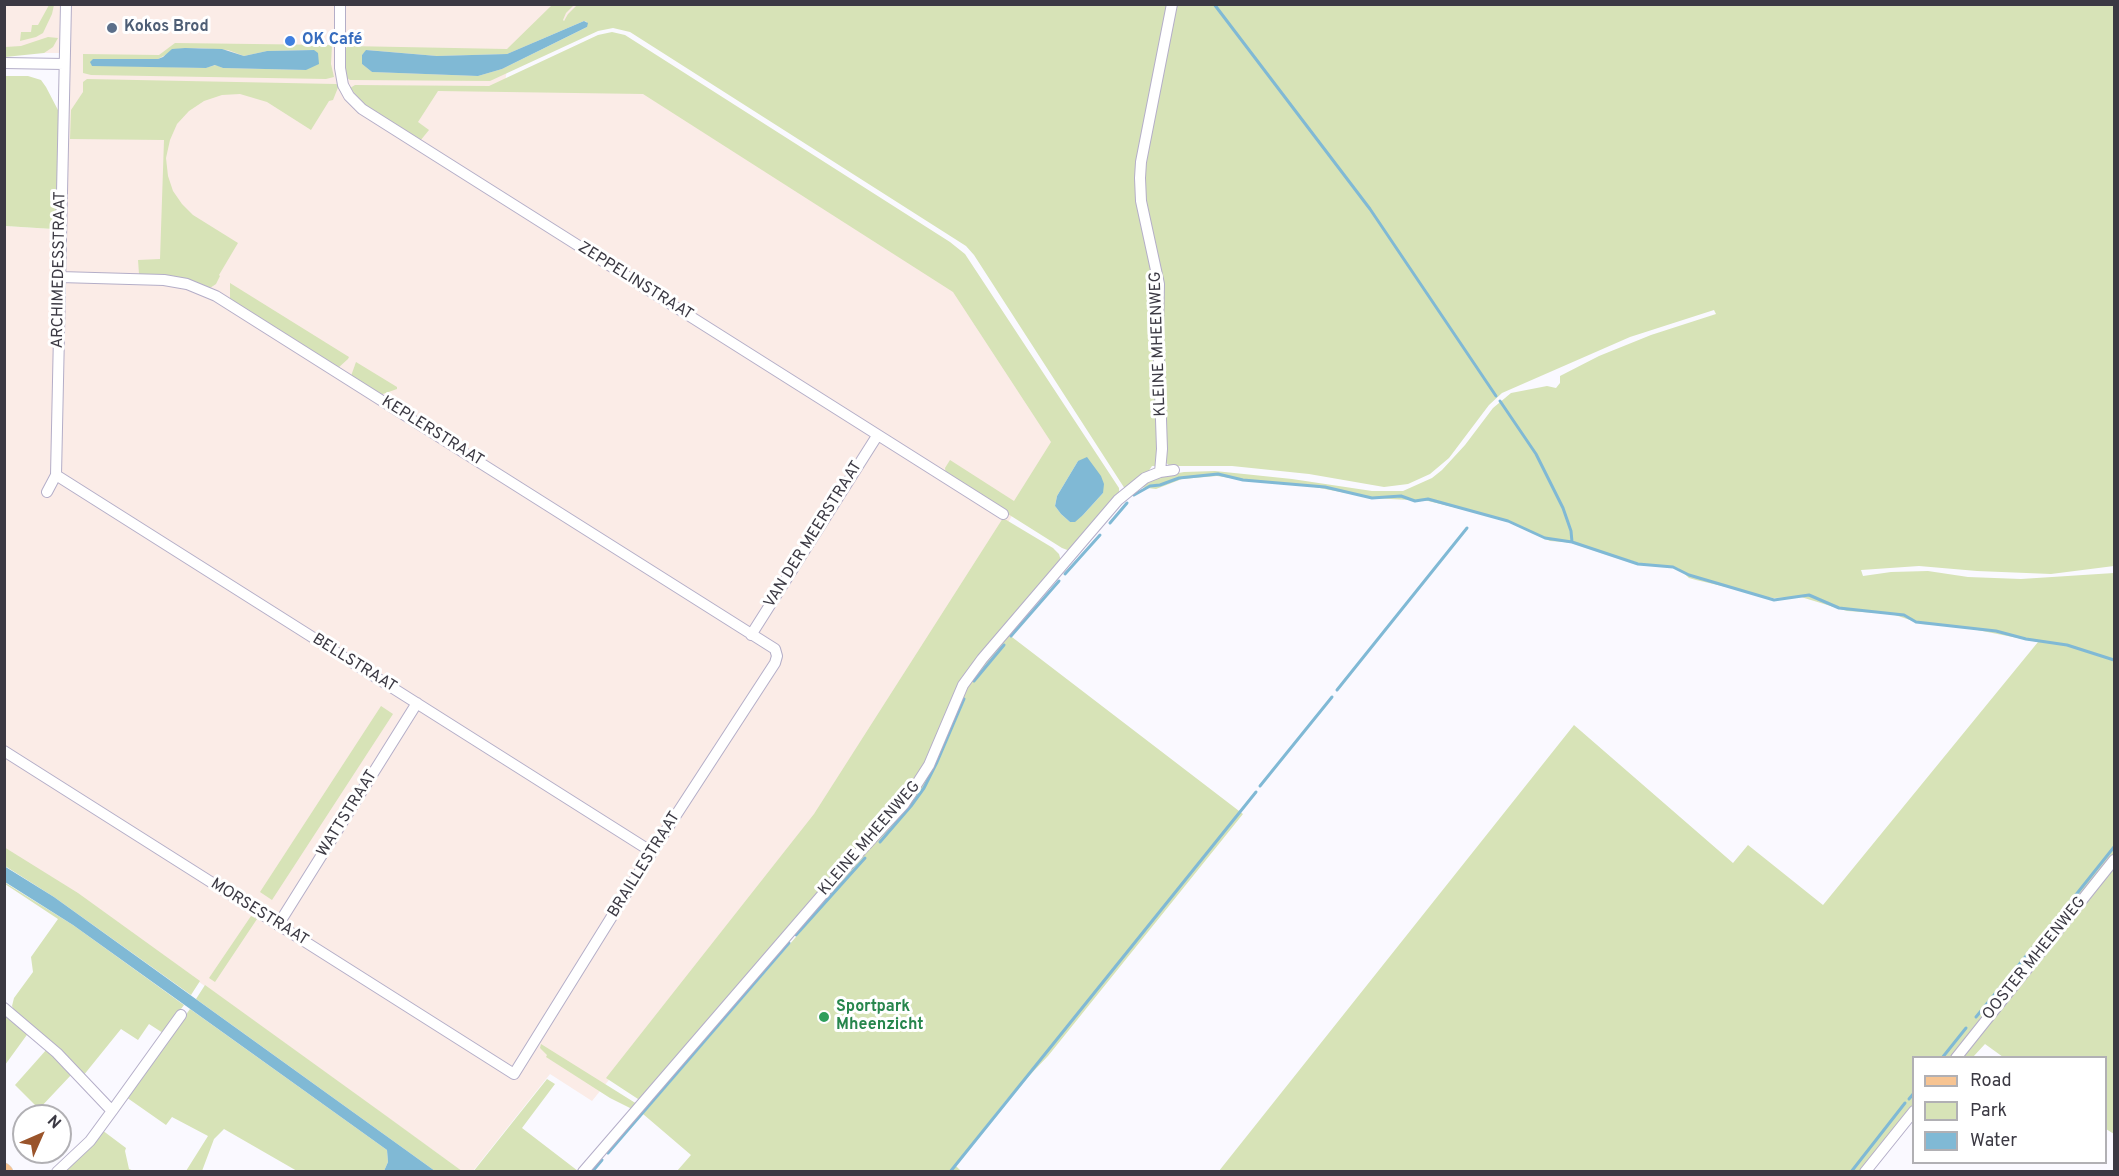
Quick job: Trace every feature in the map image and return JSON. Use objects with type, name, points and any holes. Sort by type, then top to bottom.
[{"type":"street","name":"ARCHIMEDESSTRAAT","points":[[56,475],[66,4]]},
{"type":"street","name":"ZEPPELINSTRAAT","points":[[340,4],[340,68],[343,85],[349,96],[362,109],[876,436],[1003,514]]},
{"type":"street","name":"KLEINE MHEENWEG","points":[[1160,472],[1162,449],[1158,332],[1159,284],[1141,201],[1140,178],[1141,162],[1172,4]]},
{"type":"street","points":[[4,63],[64,64]]},
{"type":"street","name":"KEPLERSTRAAT","points":[[60,277],[164,280],[187,284],[207,292],[775,649],[777,656]]},
{"type":"street","name":"VAN DER MEERSTRAAT","points":[[751,634],[876,436]]},
{"type":"street","name":"KLEINE MHEENWEG","points":[[583,1172],[816,902],[904,804],[929,765],[963,685],[982,659],[1118,500],[1146,478],[1160,472],[1174,470]]},
{"type":"street","points":[[47,492],[56,475]]},
{"type":"street","name":"BELLSTRAAT","points":[[56,475],[652,852]]},
{"type":"street","name":"BRAILLESTRAAT","points":[[514,1074],[652,852],[775,663],[777,656]]},
{"type":"street","name":"WATTSTRAAT","points":[[278,925],[417,704]]},
{"type":"street","name":"MORSESTRAAT","points":[[4,751],[514,1074]]},
{"type":"street","name":"OOSTER MHEENWEG","points":[[1958,1056],[2115,860]]},
{"type":"street","points":[[4,1008],[57,1053],[112,1111]]},
{"type":"street","points":[[57,1172],[90,1141],[180,1015]]},
{"type":"street","points":[[1865,1172],[1912,1113]]},
{"type":"shaded area","points":[[5,5],[585,5],[508,62],[505,83],[643,90],[958,293],[1059,442],[820,818],[592,1101],[550,1074],[473,1171],[462,1171],[67,887],[5,849],[4,226],[53,229],[60,53],[5,53]]},
{"type":"green space","points":[[578,4],[1169,5],[1138,156],[1156,273],[1159,439],[1155,466],[1152,466],[1148,472],[1125,489],[966,246],[630,32],[613,28],[598,31],[490,81],[350,80],[346,77],[345,49],[348,46],[507,49],[552,5],[574,5],[566,13],[564,21]],"holes":[[[584,21],[587,22],[587,27],[502,69],[478,76],[372,72],[362,64],[362,55],[367,50],[437,56],[507,54]]]},
{"type":"green space","points":[[49,5],[54,5],[43,33],[20,41],[21,32],[31,32],[32,25],[38,25]]},
{"type":"green space","points":[[1173,5],[2114,5],[2114,566],[2051,574],[1919,566],[1861,570],[1863,576],[1891,572],[1928,571],[1968,577],[2021,579],[2114,573],[2114,857],[1954,1056],[1912,1056],[1912,1107],[1861,1171],[1219,1171],[1574,725],[1733,863],[1748,845],[1823,905],[2038,642],[1962,627],[1922,624],[1892,614],[1847,611],[1801,597],[1760,596],[1689,578],[1678,568],[1642,564],[1575,543],[1550,541],[1502,519],[1428,501],[1372,498],[1309,486],[1217,476],[1182,479],[1156,489],[1139,487],[1162,476],[1184,472],[1215,471],[1372,491],[1403,491],[1432,478],[1442,470],[1465,445],[1493,408],[1511,393],[1547,386],[1556,388],[1560,383],[1560,376],[1599,356],[1651,335],[1716,314],[1714,310],[1630,337],[1502,393],[1489,405],[1449,458],[1430,474],[1408,484],[1384,487],[1309,474],[1232,466],[1170,466],[1165,462],[1161,329],[1143,170]]},
{"type":"green space","points":[[612,32],[625,35],[950,242],[965,254],[1119,488],[1119,493],[1070,551],[946,475],[945,468],[950,460],[1014,501],[1051,442],[953,292],[643,94],[438,91],[418,122],[429,130],[420,141],[366,106],[350,88],[355,85],[489,86],[598,35]],"holes":[[[1078,461],[1103,493],[1083,515],[1070,522],[1055,506],[1057,496]]]},
{"type":"green space","points":[[48,37],[58,38],[53,47],[44,53],[5,57],[5,47],[21,46]]},
{"type":"green space","points":[[175,43],[332,45],[331,64],[334,77],[326,79],[91,75],[83,73],[83,54],[159,55]],"holes":[[[176,49],[228,50],[244,56],[267,51],[314,50],[306,70],[223,68],[216,65],[205,68],[91,65],[158,59]]]},
{"type":"green space","points":[[4,76],[28,76],[41,80],[59,112],[59,193],[53,229],[5,226]]},
{"type":"green space","points":[[87,79],[339,85],[333,100],[329,101],[311,130],[267,102],[240,94],[222,95],[204,101],[189,111],[177,124],[166,158],[173,191],[193,215],[238,243],[216,284],[210,288],[162,275],[139,274],[138,260],[160,259],[164,140],[70,139],[71,110],[83,92],[83,82]]},
{"type":"green space","points":[[230,283],[349,357],[348,359],[338,368],[230,299]]},
{"type":"green space","points":[[356,362],[397,389],[380,395],[351,376]]},
{"type":"green space","points":[[1003,518],[1053,548],[1059,554],[1061,561],[950,703],[919,775],[902,800],[641,1098],[638,1099],[606,1078],[814,814]]},
{"type":"green space","points":[[1008,634],[1243,814],[1048,1056],[1007,1099],[955,1165],[961,1171],[677,1171],[691,1155],[643,1114],[808,923],[835,884],[907,806],[966,686]]},
{"type":"green space","points":[[381,706],[393,714],[272,900],[260,892]]},
{"type":"green space","points":[[4,847],[78,893],[200,981],[191,995],[54,897],[5,866]]},
{"type":"green space","points":[[2114,864],[2114,1134],[2107,1130],[2107,1056],[2002,1056],[1985,1044],[1974,1056],[1961,1056]]},
{"type":"green space","points":[[4,882],[73,925],[184,1005],[163,1033],[149,1024],[138,1040],[121,1029],[83,1076],[16,1014],[12,1006],[14,998],[33,972],[31,957],[58,919]]},
{"type":"green space","points":[[251,916],[257,919],[215,982],[209,978]]},
{"type":"green space","points":[[205,985],[462,1171],[435,1171],[196,999]]},
{"type":"green space","points":[[190,1009],[387,1150],[388,1162],[384,1171],[297,1171],[224,1129],[214,1139],[202,1171],[186,1171],[208,1136],[172,1117],[166,1125],[126,1097]]},
{"type":"green space","points":[[5,1013],[29,1032],[5,1065]]},
{"type":"green space","points":[[541,1044],[637,1104],[632,1109],[610,1098],[546,1057],[547,1055],[540,1048]]},
{"type":"green space","points":[[47,1049],[72,1074],[44,1104],[34,1104],[15,1085]]},
{"type":"green space","points":[[547,1079],[555,1084],[522,1128],[578,1171],[473,1172]]},
{"type":"green space","points":[[102,1130],[126,1148],[129,1169],[134,1171],[61,1172],[69,1164],[72,1164],[72,1161]]},
{"type":"water","points":[[584,21],[588,23],[587,27],[502,69],[478,76],[372,72],[362,64],[362,55],[366,50],[437,56],[507,54]]},
{"type":"water","points":[[172,49],[222,49],[244,56],[267,51],[314,50],[318,53],[319,64],[306,70],[223,68],[215,65],[206,68],[92,66],[90,62],[93,59],[158,59]]},
{"type":"water","points":[[1087,457],[1101,476],[1104,484],[1103,493],[1083,515],[1075,522],[1070,522],[1055,506],[1057,496],[1078,461]]},
{"type":"water","points":[[4,866],[54,897],[435,1171],[384,1171],[388,1162],[387,1150],[73,925],[5,882]]},
{"type":"waterway","points":[[1214,4],[1370,209],[1496,396]]},
{"type":"waterway","points":[[1500,401],[1536,454],[1563,508],[1571,531],[1572,542]]},
{"type":"waterway","points":[[1134,495],[1150,486],[1179,478],[1218,474],[1243,480],[1325,487],[1372,498],[1401,496],[1415,501],[1428,499],[1508,521],[1545,538],[1572,542],[1638,564],[1673,567],[1689,575],[1774,600],[1809,595],[1839,608],[1904,615],[1916,622],[1996,631],[2026,639],[2067,645],[2114,660]]},
{"type":"waterway","points":[[1110,523],[1127,503]]},
{"type":"waterway","points":[[1337,690],[1467,528]]},
{"type":"waterway","points":[[1065,574],[1100,535]]},
{"type":"waterway","points":[[1011,636],[1059,581]]},
{"type":"waterway","points":[[974,681],[1004,645]]},
{"type":"waterway","points":[[1260,786],[1332,697]]},
{"type":"waterway","points":[[880,842],[924,788],[964,699]]},
{"type":"waterway","points":[[950,1172],[1256,792]]},
{"type":"waterway","points":[[2063,911],[2114,847]]},
{"type":"waterway","points":[[796,935],[865,858]]},
{"type":"waterway","points":[[1976,1017],[2059,916]]},
{"type":"waterway","points":[[608,1153],[789,943]]},
{"type":"waterway","points":[[1944,1056],[1966,1028]]},
{"type":"waterway","points":[[1909,1099],[1912,1095]]},
{"type":"waterway","points":[[1851,1172],[1905,1103]]},
{"type":"waterway","points":[[592,1172],[602,1160]]},
{"type":"place","name":"Kokos Brod","points":[[112,28]]},
{"type":"place","name":"OK Café","points":[[290,41]]},
{"type":"place","name":"Sportpark Mheenzicht","points":[[824,1017]]}]
